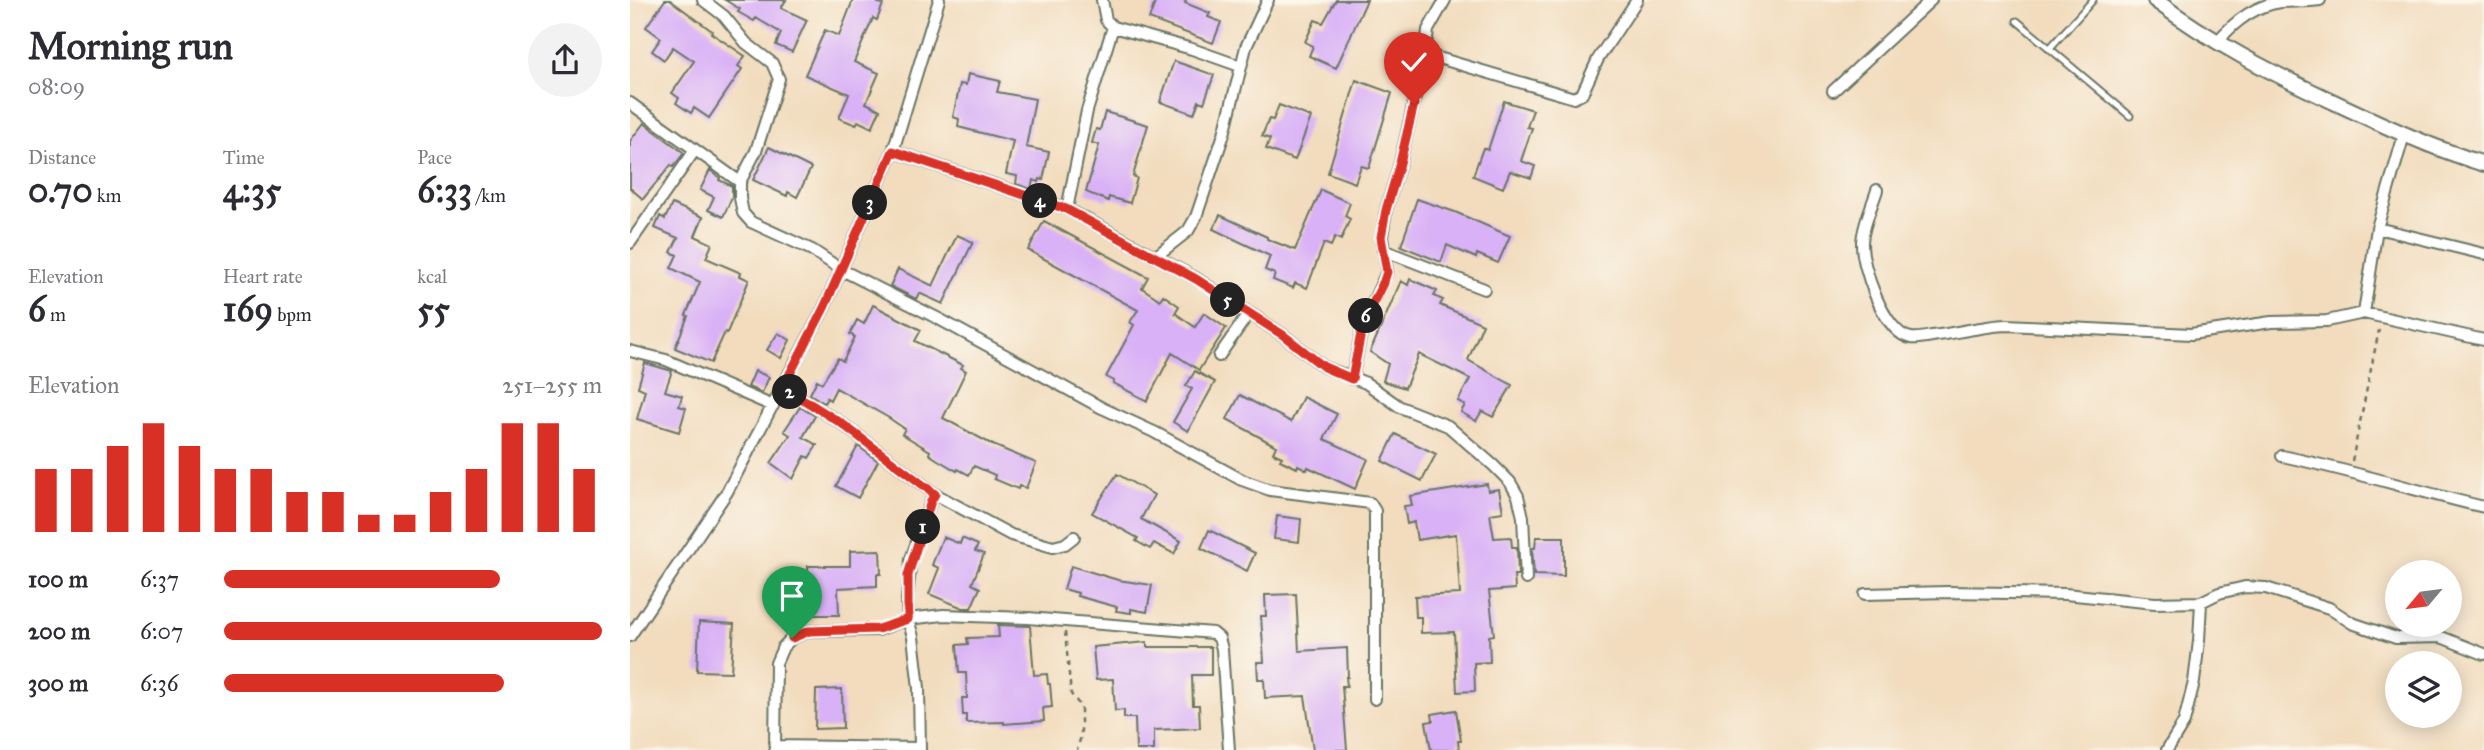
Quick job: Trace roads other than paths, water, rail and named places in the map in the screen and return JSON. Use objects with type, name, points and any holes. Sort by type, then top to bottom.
[{"type":"street","points":[[703,0],[724,16],[746,43],[772,63],[779,79],[756,151],[740,182],[743,213],[751,222],[812,250],[842,270],[1242,480],[1270,490],[1370,503],[1374,511],[1375,699]]},
{"type":"street","points":[[630,636],[727,492],[842,270],[893,151],[939,0]]},
{"type":"street","points":[[1102,0],[1106,20],[1113,27],[1192,49],[1240,66]]},
{"type":"street","points":[[1155,257],[1188,231],[1196,217],[1224,134],[1246,47],[1268,0]]},
{"type":"street","points":[[1352,379],[1363,323],[1387,272],[1381,237],[1425,54],[1428,30],[1445,0]]},
{"type":"street","points":[[1425,54],[1574,98],[1582,94],[1598,59],[1637,0]]},
{"type":"street","points":[[1833,90],[1931,0]]},
{"type":"street","points":[[2155,0],[2216,43],[2291,83],[2404,135],[2484,164]]},
{"type":"street","points":[[2216,43],[2234,24],[2268,5],[2320,0]]},
{"type":"street","points":[[1066,209],[1087,111],[1113,27]]},
{"type":"street","points":[[630,103],[740,182]]},
{"type":"street","points":[[2364,313],[2377,228],[2404,135]]},
{"type":"street","points":[[630,243],[695,150]]},
{"type":"street","points":[[893,151],[1066,209],[1196,279],[1283,335],[1324,367],[1366,383],[1400,407],[1448,426],[1510,482],[1518,496],[1523,517],[1526,579]]},
{"type":"street","points":[[1877,190],[1862,238],[1863,259],[1869,283],[1891,324],[1900,334],[1911,338],[2007,325],[2190,334],[2271,322],[2327,321],[2364,313],[2484,340]]},
{"type":"street","points":[[2377,228],[2484,254]]},
{"type":"street","points":[[1383,250],[1484,289]]},
{"type":"street","points":[[1219,356],[1249,313]]},
{"type":"street","points":[[630,351],[678,365],[773,406]]},
{"type":"street","points":[[783,387],[841,423],[935,494],[1011,535],[1053,547],[1065,544],[1074,537]]},
{"type":"street","points":[[2282,456],[2351,471],[2398,486],[2484,507]]},
{"type":"street","points":[[935,494],[908,575],[908,619],[913,637],[919,688],[920,749],[776,748],[776,663],[783,647],[792,638],[809,631],[878,629],[908,619],[943,615],[1002,616],[1213,633],[1219,639],[1222,649],[1230,750]]},
{"type":"street","points":[[1866,594],[2065,594],[2155,603],[2201,602],[2219,593],[2245,587],[2266,588],[2329,608],[2352,623],[2396,638],[2441,636],[2484,654]]},
{"type":"street","points":[[2167,750],[2184,722],[2194,682],[2201,602]]},
{"type":"lane","points":[[2049,48],[2093,0]]},
{"type":"lane","points":[[2017,21],[2130,116]]}]
